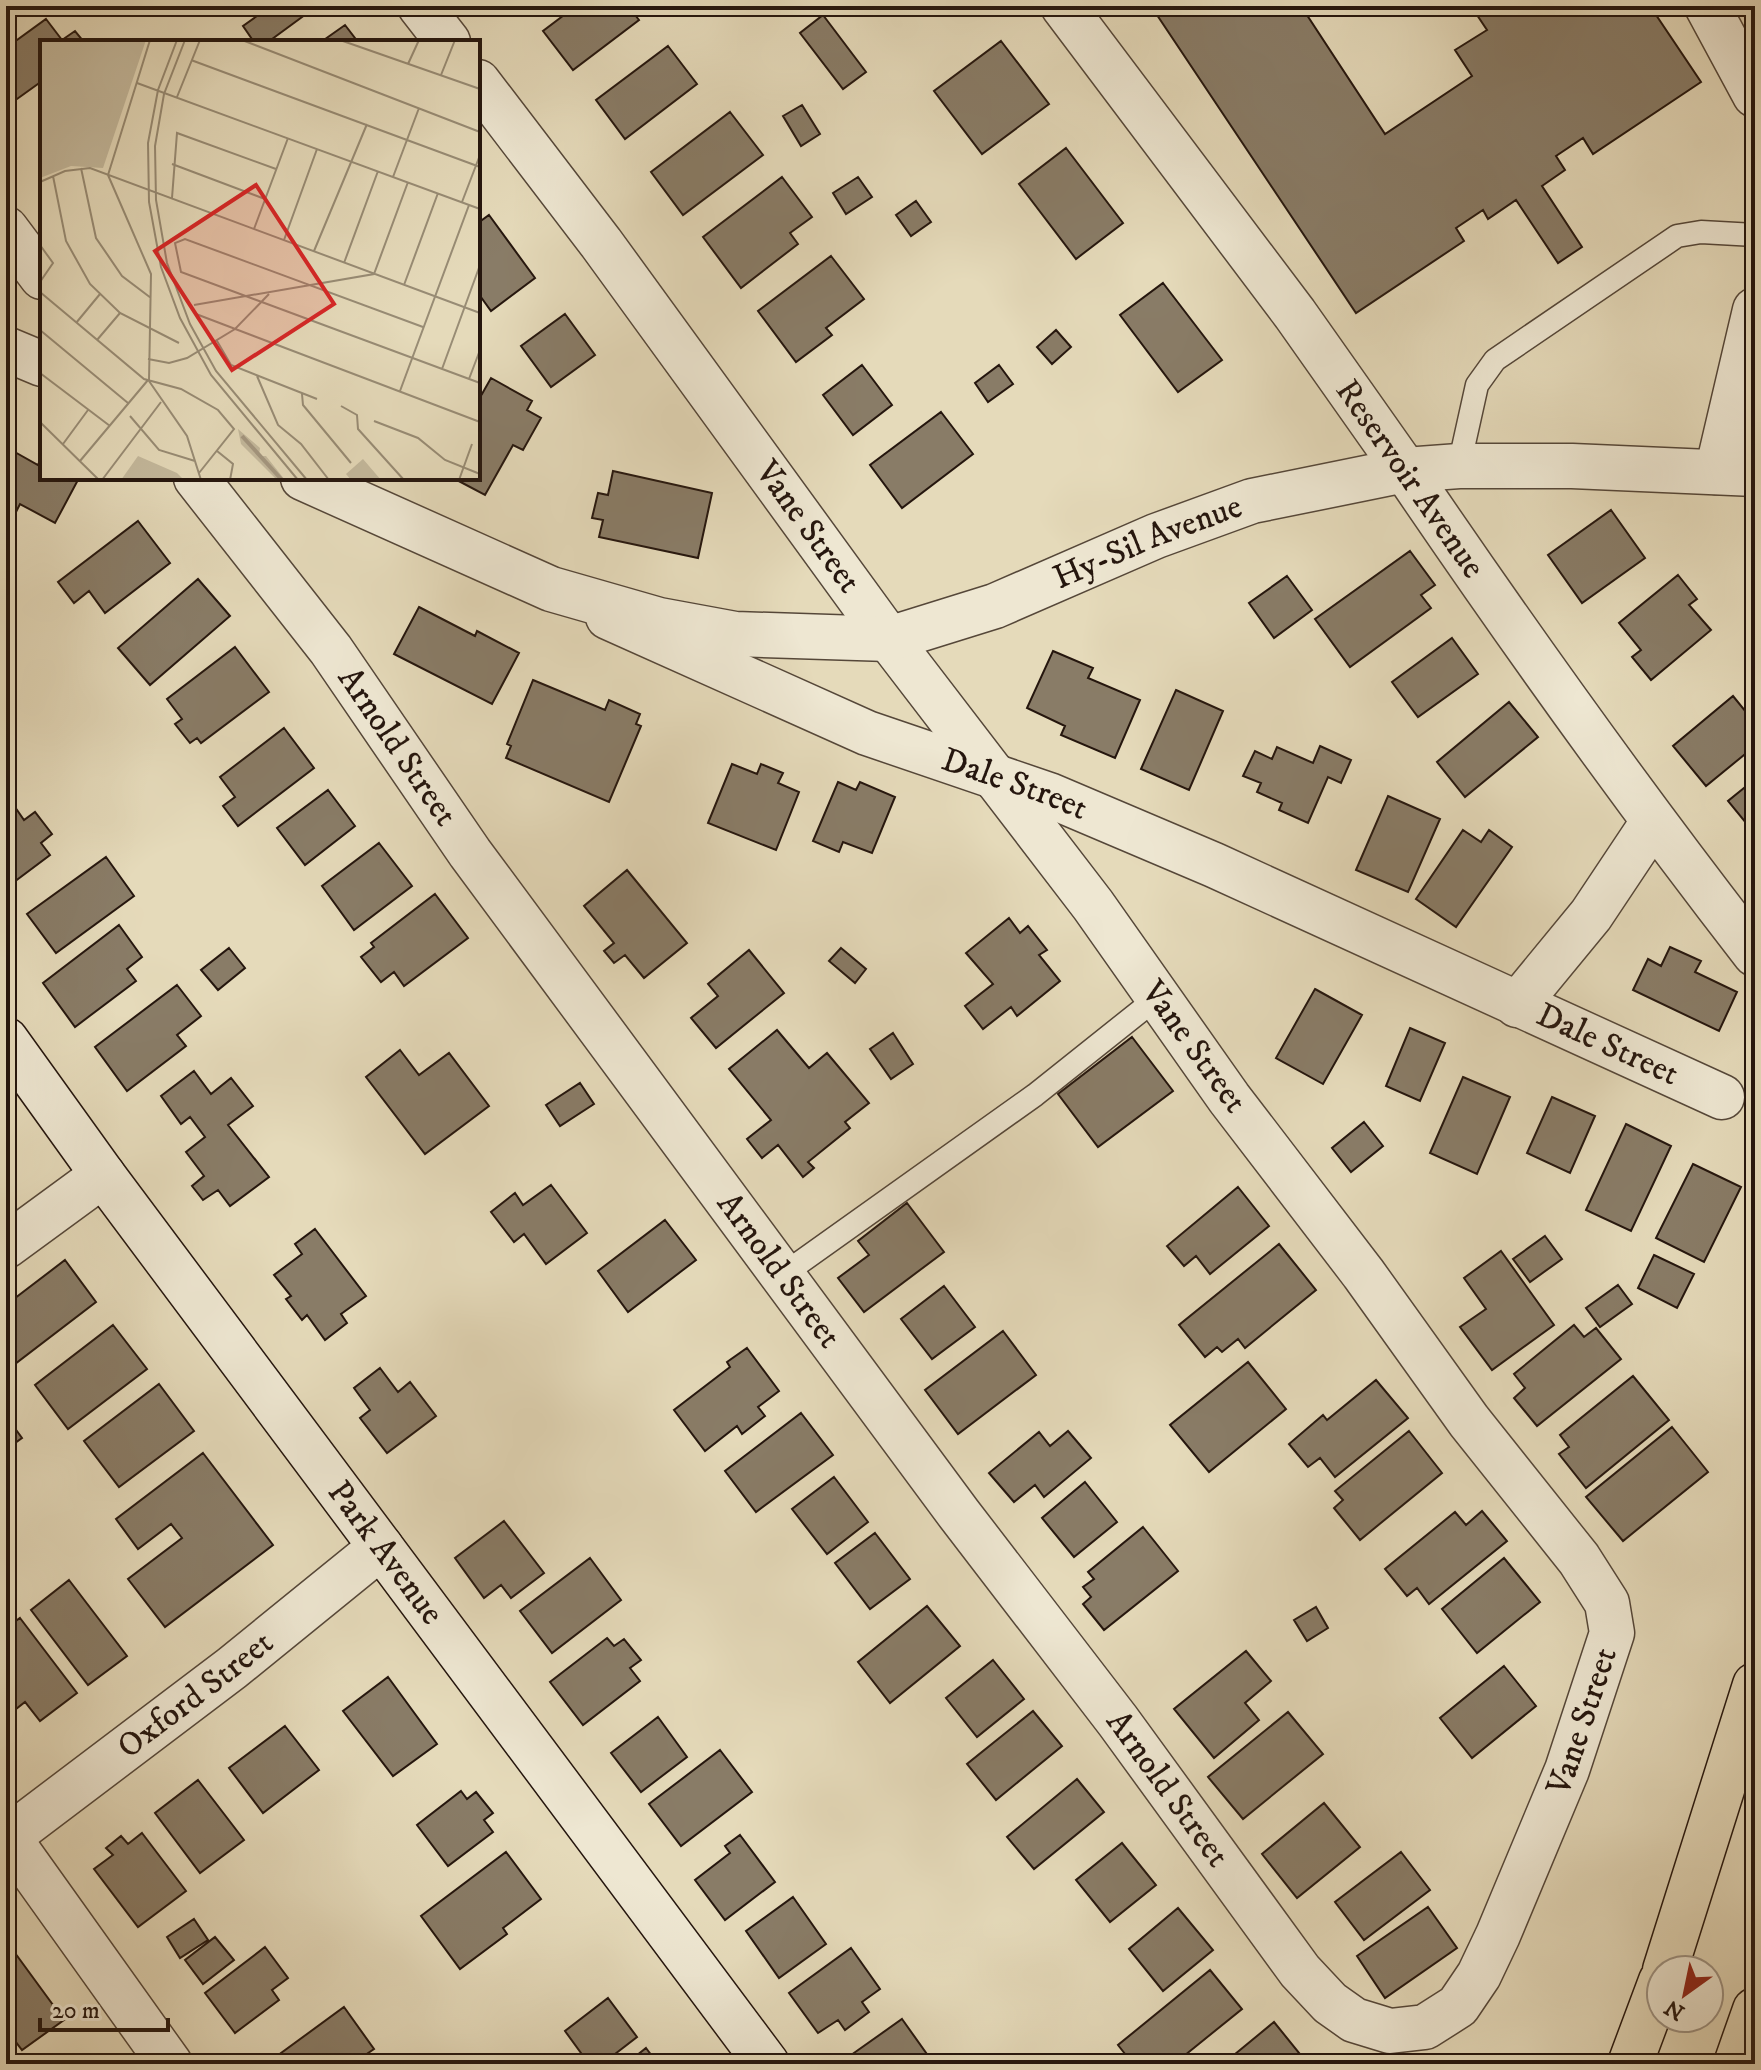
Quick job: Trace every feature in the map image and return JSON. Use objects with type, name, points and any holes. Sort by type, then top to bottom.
[{"type":"highway","points":[[1670,1954],[1755,1685]]},
{"type":"highway","points":[[1736,2064],[1755,2010]]},
{"type":"highway","points":[[1630,2064],[1645,2024]]},
{"type":"street","points":[[420,6],[446,40]]},
{"type":"street","name":"Reservoir Avenue","points":[[1063,6],[1295,314],[1502,613],[1569,701],[1653,822],[1755,954]]},
{"type":"street","points":[[1707,6],[1755,95]]},
{"type":"street","name":"Vane Street","points":[[480,85],[610,255],[889,639],[1093,905],[1469,1421],[1579,1559],[1607,1603],[1612,1633],[1604,1668],[1567,1770],[1479,1975],[1458,2006],[1425,2027],[1390,2031]]},
{"type":"street","points":[[6,229],[40,274]]},
{"type":"street","points":[[1736,473],[1755,310]]},
{"type":"street","points":[[6,349],[40,363]]},
{"type":"street","name":"Hy-Sil Avenue","points":[[551,589],[659,620],[735,634],[889,639],[995,606],[1156,536],[1252,501],[1405,470],[1459,466],[1736,473]]},
{"type":"street","name":"Arnold Street","points":[[198,480],[331,650],[470,853],[781,1276],[1127,1733],[1300,1971],[1330,2003],[1354,2020],[1390,2031]]},
{"type":"street","name":"Dale Street","points":[[307,480],[551,589],[677,650],[867,733],[1049,795],[1214,865],[1722,1097]]},
{"type":"street","points":[[1517,1005],[1591,915],[1653,822]]},
{"type":"street","name":"Park Avenue","points":[[6,1040],[103,1175],[767,2064]]},
{"type":"street","points":[[6,1246],[103,1175]]},
{"type":"street","name":"Oxford Street","points":[[7,1838],[232,1668],[381,1547]]},
{"type":"street","points":[[7,1838],[170,2064]]},
{"type":"lane","points":[[1459,466],[1477,385],[1495,360],[1677,236],[1701,232],[1755,235]]},
{"type":"lane","points":[[781,1276],[1035,1095],[1158,997]]},
{"type":"building","points":[[260,6],[317,6],[271,40],[253,40],[243,26],[264,11]]},
{"type":"building","points":[[483,6],[502,6],[490,15]]},
{"type":"building","points":[[576,6],[628,6],[639,20],[573,70],[543,31]]},
{"type":"building","points":[[1151,6],[1301,6],[1385,134],[1472,76],[1455,50],[1487,30],[1471,6],[1650,6],[1701,82],[1593,154],[1583,138],[1556,156],[1565,170],[1542,186],[1582,247],[1558,263],[1516,200],[1488,219],[1483,210],[1456,228],[1464,241],[1356,313]]},
{"type":"building","points":[[823,15],[866,72],[843,89],[800,33]]},
{"type":"building","points":[[46,19],[62,40],[40,40],[40,82],[10,104],[6,100],[6,48]]},
{"type":"building","points":[[345,25],[356,40],[324,40]]},
{"type":"building","points":[[75,31],[82,40],[62,40]]},
{"type":"building","points":[[1001,41],[1049,104],[982,154],[934,91]]},
{"type":"building","points":[[668,46],[697,84],[625,139],[596,100]]},
{"type":"building","points":[[802,105],[820,134],[801,146],[783,116]]},
{"type":"building","points":[[730,112],[763,155],[683,215],[651,172]]},
{"type":"building","points":[[1066,148],[1123,223],[1076,259],[1019,184]]},
{"type":"building","points":[[782,177],[812,217],[790,233],[798,244],[741,288],[703,237]]},
{"type":"building","points":[[858,177],[872,197],[846,214],[833,193]]},
{"type":"building","points":[[916,201],[931,222],[911,236],[896,215]]},
{"type":"building","points":[[489,215],[535,278],[491,311],[480,296],[480,222]]},
{"type":"building","points":[[831,256],[864,299],[826,328],[832,335],[796,362],[758,311]]},
{"type":"building","points":[[1163,283],[1222,360],[1178,392],[1120,315]]},
{"type":"building","points":[[565,314],[595,355],[551,387],[521,346]]},
{"type":"building","points":[[1056,330],[1071,347],[1052,364],[1037,347]]},
{"type":"building","points":[[862,365],[892,405],[853,435],[823,395]]},
{"type":"building","points":[[999,365],[1013,384],[988,402],[975,383]]},
{"type":"building","points":[[491,378],[532,401],[527,410],[541,418],[523,450],[513,445],[485,495],[457,480],[480,480],[480,392],[482,394]]},
{"type":"building","points":[[941,412],[973,454],[902,508],[870,465]]},
{"type":"building","points":[[13,451],[38,465],[40,460],[40,480],[78,480],[55,523],[20,504],[11,522],[6,519],[6,464]]},
{"type":"building","points":[[613,471],[712,493],[698,558],[599,537],[603,520],[592,518],[598,493],[608,495]]},
{"type":"building","points":[[1611,510],[1645,558],[1582,603],[1548,555]]},
{"type":"building","points":[[138,521],[170,563],[105,613],[89,591],[74,603],[58,582]]},
{"type":"building","points":[[1410,551],[1435,585],[1421,595],[1431,608],[1350,667],[1315,619]]},
{"type":"building","points":[[1678,575],[1697,599],[1689,605],[1711,630],[1651,680],[1632,657],[1641,650],[1619,623]]},
{"type":"building","points":[[1287,576],[1312,610],[1274,638],[1249,603]]},
{"type":"building","points":[[198,579],[230,616],[150,685],[118,648]]},
{"type":"building","points":[[419,607],[475,636],[477,631],[519,653],[492,704],[394,654]]},
{"type":"building","points":[[1452,638],[1478,674],[1418,717],[1392,682]]},
{"type":"building","points":[[235,647],[269,692],[201,743],[197,738],[190,743],[175,724],[182,719],[167,699]]},
{"type":"building","points":[[1053,651],[1093,668],[1088,678],[1140,700],[1115,758],[1061,735],[1065,726],[1027,708]]},
{"type":"building","points":[[533,680],[605,710],[609,700],[640,714],[636,724],[641,726],[609,802],[506,758],[511,746],[507,744]]},
{"type":"building","points":[[1176,690],[1223,711],[1189,790],[1141,769]]},
{"type":"building","points":[[1733,696],[1755,723],[1755,746],[1706,786],[1673,746]]},
{"type":"building","points":[[1509,702],[1538,737],[1465,797],[1437,762]]},
{"type":"building","points":[[284,728],[314,768],[238,826],[223,806],[235,797],[220,777]]},
{"type":"building","points":[[1320,746],[1351,760],[1341,783],[1328,777],[1308,823],[1279,810],[1282,803],[1257,792],[1261,783],[1243,776],[1255,751],[1272,759],[1277,747],[1313,763]]},
{"type":"building","points":[[732,764],[757,774],[761,764],[783,773],[778,783],[799,792],[776,850],[708,823]]},
{"type":"building","points":[[1755,779],[1755,834],[1728,801]]},
{"type":"building","points":[[838,782],[856,790],[860,782],[895,797],[872,853],[843,842],[839,852],[813,841]]},
{"type":"building","points":[[328,790],[355,826],[305,865],[277,828]]},
{"type":"building","points":[[1388,796],[1440,819],[1408,892],[1356,870]]},
{"type":"building","points":[[15,807],[24,820],[35,812],[52,834],[41,843],[50,855],[6,888],[6,814]]},
{"type":"building","points":[[1463,830],[1481,842],[1489,830],[1512,847],[1456,927],[1416,899]]},
{"type":"building","points":[[379,843],[412,886],[354,930],[322,886]]},
{"type":"building","points":[[106,857],[134,896],[56,953],[27,914]]},
{"type":"building","points":[[627,870],[687,943],[644,978],[625,955],[614,963],[604,951],[614,943],[584,906]]},
{"type":"building","points":[[435,894],[468,938],[404,986],[394,972],[381,982],[361,957],[374,947],[371,943]]},
{"type":"building","points":[[1009,918],[1020,933],[1028,926],[1047,950],[1039,955],[1060,981],[1017,1016],[1011,1007],[983,1029],[965,1006],[993,984],[966,953]]},
{"type":"building","points":[[119,925],[142,957],[127,969],[136,981],[75,1027],[43,983]]},
{"type":"building","points":[[1670,947],[1701,961],[1695,972],[1737,992],[1719,1031],[1633,990],[1648,959],[1661,966]]},
{"type":"building","points":[[229,948],[245,968],[218,990],[201,970]]},
{"type":"building","points":[[841,948],[866,969],[855,983],[829,961]]},
{"type":"building","points":[[749,950],[784,993],[716,1048],[691,1018],[718,996],[708,984]]},
{"type":"building","points":[[177,985],[201,1016],[177,1035],[186,1046],[127,1091],[95,1047]]},
{"type":"building","points":[[1315,989],[1362,1015],[1323,1084],[1276,1058]]},
{"type":"building","points":[[1410,1028],[1445,1043],[1420,1101],[1386,1086]]},
{"type":"building","points":[[777,1030],[809,1068],[827,1053],[869,1103],[845,1122],[850,1128],[808,1162],[814,1168],[803,1177],[778,1145],[762,1158],[747,1139],[771,1120],[729,1069]]},
{"type":"building","points":[[893,1033],[913,1064],[891,1079],[870,1049]]},
{"type":"building","points":[[1132,1037],[1173,1091],[1098,1147],[1058,1094]]},
{"type":"building","points":[[400,1050],[419,1075],[449,1053],[489,1106],[425,1154],[366,1077]]},
{"type":"building","points":[[194,1071],[211,1094],[231,1078],[253,1106],[228,1125],[269,1177],[230,1206],[218,1190],[203,1200],[192,1186],[204,1176],[186,1152],[205,1137],[190,1117],[181,1124],[161,1096]]},
{"type":"building","points":[[1463,1077],[1510,1097],[1477,1174],[1430,1153]]},
{"type":"building","points":[[580,1083],[594,1104],[560,1126],[546,1105]]},
{"type":"building","points":[[1552,1097],[1595,1116],[1570,1173],[1527,1153]]},
{"type":"building","points":[[1364,1122],[1383,1146],[1351,1172],[1332,1148]]},
{"type":"building","points":[[1626,1124],[1671,1146],[1631,1231],[1586,1210]]},
{"type":"building","points":[[1693,1164],[1741,1187],[1704,1262],[1656,1238]]},
{"type":"building","points":[[551,1185],[587,1233],[546,1264],[524,1234],[514,1242],[491,1212],[515,1193],[523,1205]]},
{"type":"building","points":[[1238,1187],[1269,1226],[1210,1274],[1196,1256],[1184,1266],[1167,1246]]},
{"type":"building","points":[[907,1203],[944,1252],[864,1312],[838,1278],[869,1255],[858,1241]]},
{"type":"building","points":[[665,1220],[696,1260],[628,1312],[598,1271]]},
{"type":"building","points":[[315,1229],[366,1296],[341,1314],[347,1323],[325,1340],[307,1315],[302,1320],[286,1299],[291,1296],[274,1275],[302,1254],[295,1244]]},
{"type":"building","points":[[1545,1236],[1562,1259],[1530,1282],[1513,1259]]},
{"type":"building","points":[[1279,1244],[1316,1290],[1245,1348],[1238,1339],[1222,1352],[1217,1347],[1205,1357],[1179,1325]]},
{"type":"building","points":[[1501,1251],[1554,1325],[1492,1370],[1460,1327],[1486,1309],[1464,1278]]},
{"type":"building","points":[[1654,1255],[1694,1274],[1677,1308],[1638,1288]]},
{"type":"building","points":[[65,1260],[96,1302],[11,1367],[6,1361],[6,1305]]},
{"type":"building","points":[[1618,1285],[1632,1304],[1600,1327],[1586,1308]]},
{"type":"building","points":[[944,1286],[975,1327],[932,1359],[901,1319]]},
{"type":"building","points":[[113,1325],[147,1369],[68,1429],[35,1385]]},
{"type":"building","points":[[1574,1325],[1584,1337],[1596,1328],[1621,1359],[1537,1426],[1514,1398],[1525,1388],[1514,1374]]},
{"type":"building","points":[[1003,1331],[1036,1375],[958,1434],[925,1390]]},
{"type":"building","points":[[747,1348],[779,1391],[758,1407],[765,1416],[742,1434],[737,1426],[705,1451],[674,1410],[730,1367],[727,1362]]},
{"type":"building","points":[[1248,1362],[1286,1409],[1209,1472],[1170,1425]]},
{"type":"building","points":[[380,1368],[398,1392],[410,1382],[436,1416],[387,1453],[360,1418],[370,1410],[354,1388]]},
{"type":"building","points":[[1633,1376],[1669,1420],[1586,1488],[1559,1454],[1569,1447],[1560,1435]]},
{"type":"building","points":[[1376,1380],[1408,1418],[1335,1477],[1320,1458],[1308,1467],[1289,1444],[1323,1415],[1327,1420]]},
{"type":"building","points":[[159,1384],[194,1431],[119,1487],[84,1441]]},
{"type":"building","points":[[801,1413],[833,1455],[756,1512],[725,1471]]},
{"type":"building","points":[[6,1416],[22,1438],[8,1448],[6,1445]]},
{"type":"building","points":[[1672,1427],[1708,1472],[1623,1541],[1586,1497]]},
{"type":"building","points":[[1068,1431],[1091,1458],[1044,1497],[1035,1485],[1014,1502],[989,1473],[1039,1432],[1050,1446]]},
{"type":"building","points":[[1409,1431],[1442,1473],[1360,1540],[1334,1508],[1343,1500],[1335,1491]]},
{"type":"building","points":[[203,1453],[273,1545],[165,1627],[128,1579],[182,1538],[171,1524],[138,1549],[116,1519]]},
{"type":"building","points":[[834,1477],[868,1522],[827,1554],[792,1509]]},
{"type":"building","points":[[1085,1482],[1117,1522],[1074,1557],[1042,1518]]},
{"type":"building","points":[[1482,1511],[1507,1541],[1429,1604],[1417,1588],[1407,1596],[1385,1569],[1455,1512],[1466,1525]]},
{"type":"building","points":[[504,1521],[544,1573],[511,1598],[501,1585],[484,1598],[455,1558]]},
{"type":"building","points":[[1143,1527],[1178,1571],[1104,1630],[1083,1604],[1091,1597],[1083,1587],[1094,1579],[1088,1572]]},
{"type":"building","points":[[875,1533],[910,1579],[870,1609],[835,1563]]},
{"type":"building","points":[[590,1558],[621,1600],[552,1653],[520,1611]]},
{"type":"building","points":[[1504,1558],[1540,1602],[1477,1653],[1442,1609]]},
{"type":"building","points":[[69,1580],[127,1656],[88,1685],[31,1610]]},
{"type":"building","points":[[927,1606],[960,1646],[890,1703],[858,1662]]},
{"type":"building","points":[[1316,1607],[1328,1628],[1307,1641],[1294,1620]]},
{"type":"building","points":[[20,1618],[77,1693],[40,1721],[25,1702],[16,1709],[6,1696],[6,1628]]},
{"type":"building","points":[[607,1638],[614,1646],[624,1639],[641,1660],[630,1668],[640,1681],[583,1725],[550,1682]]},
{"type":"building","points":[[1246,1651],[1271,1681],[1245,1703],[1259,1720],[1214,1758],[1174,1709]]},
{"type":"building","points":[[993,1660],[1024,1699],[977,1737],[946,1698]]},
{"type":"building","points":[[1504,1666],[1536,1706],[1472,1758],[1440,1718]]},
{"type":"building","points":[[388,1677],[437,1744],[393,1776],[343,1711]]},
{"type":"building","points":[[1033,1711],[1062,1746],[996,1800],[967,1764]]},
{"type":"building","points":[[1288,1712],[1323,1754],[1243,1819],[1208,1777]]},
{"type":"building","points":[[658,1717],[687,1757],[641,1792],[611,1753]]},
{"type":"building","points":[[285,1726],[319,1770],[263,1813],[229,1768]]},
{"type":"building","points":[[720,1750],[752,1792],[681,1846],[649,1804]]},
{"type":"building","points":[[1077,1779],[1104,1812],[1034,1869],[1007,1837]]},
{"type":"building","points":[[198,1780],[244,1840],[200,1873],[155,1813]]},
{"type":"building","points":[[461,1791],[467,1799],[476,1792],[493,1813],[484,1820],[493,1832],[448,1866],[417,1825]]},
{"type":"building","points":[[1324,1803],[1360,1847],[1297,1898],[1262,1854]]},
{"type":"building","points":[[142,1833],[186,1891],[138,1927],[94,1869],[113,1855],[106,1848],[121,1836],[128,1844]]},
{"type":"building","points":[[740,1835],[775,1882],[725,1920],[695,1880],[730,1853],[725,1846]]},
{"type":"building","points":[[1122,1843],[1156,1885],[1110,1922],[1076,1880]]},
{"type":"building","points":[[506,1852],[541,1899],[503,1928],[507,1934],[460,1969],[421,1916]]},
{"type":"building","points":[[1401,1852],[1430,1890],[1364,1940],[1335,1902]]},
{"type":"building","points":[[793,1897],[826,1944],[779,1978],[746,1931]]},
{"type":"building","points":[[1428,1907],[1457,1948],[1385,1998],[1357,1956]]},
{"type":"building","points":[[1178,1908],[1213,1950],[1163,1991],[1129,1949]]},
{"type":"building","points":[[194,1919],[208,1940],[180,1958],[167,1937]]},
{"type":"building","points":[[215,1937],[234,1960],[203,1984],[185,1960]]},
{"type":"building","points":[[7,1942],[64,2020],[22,2050],[6,2029]]},
{"type":"building","points":[[265,1947],[288,1978],[272,1990],[279,2000],[235,2033],[205,1993]]},
{"type":"building","points":[[851,1948],[880,1989],[862,2002],[869,2012],[845,2030],[838,2020],[818,2033],[789,1993]]},
{"type":"building","points":[[1210,1970],[1242,2009],[1174,2064],[1133,2064],[1118,2045]]},
{"type":"building","points":[[608,1998],[637,2037],[602,2064],[589,2064],[565,2031]]},
{"type":"building","points":[[344,2007],[374,2049],[352,2064],[266,2064]]},
{"type":"building","points":[[902,2019],[934,2064],[846,2064],[844,2060]]},
{"type":"building","points":[[1274,2022],[1308,2064],[1223,2064]]},
{"type":"building","points":[[646,2048],[658,2064],[626,2064]]}]
